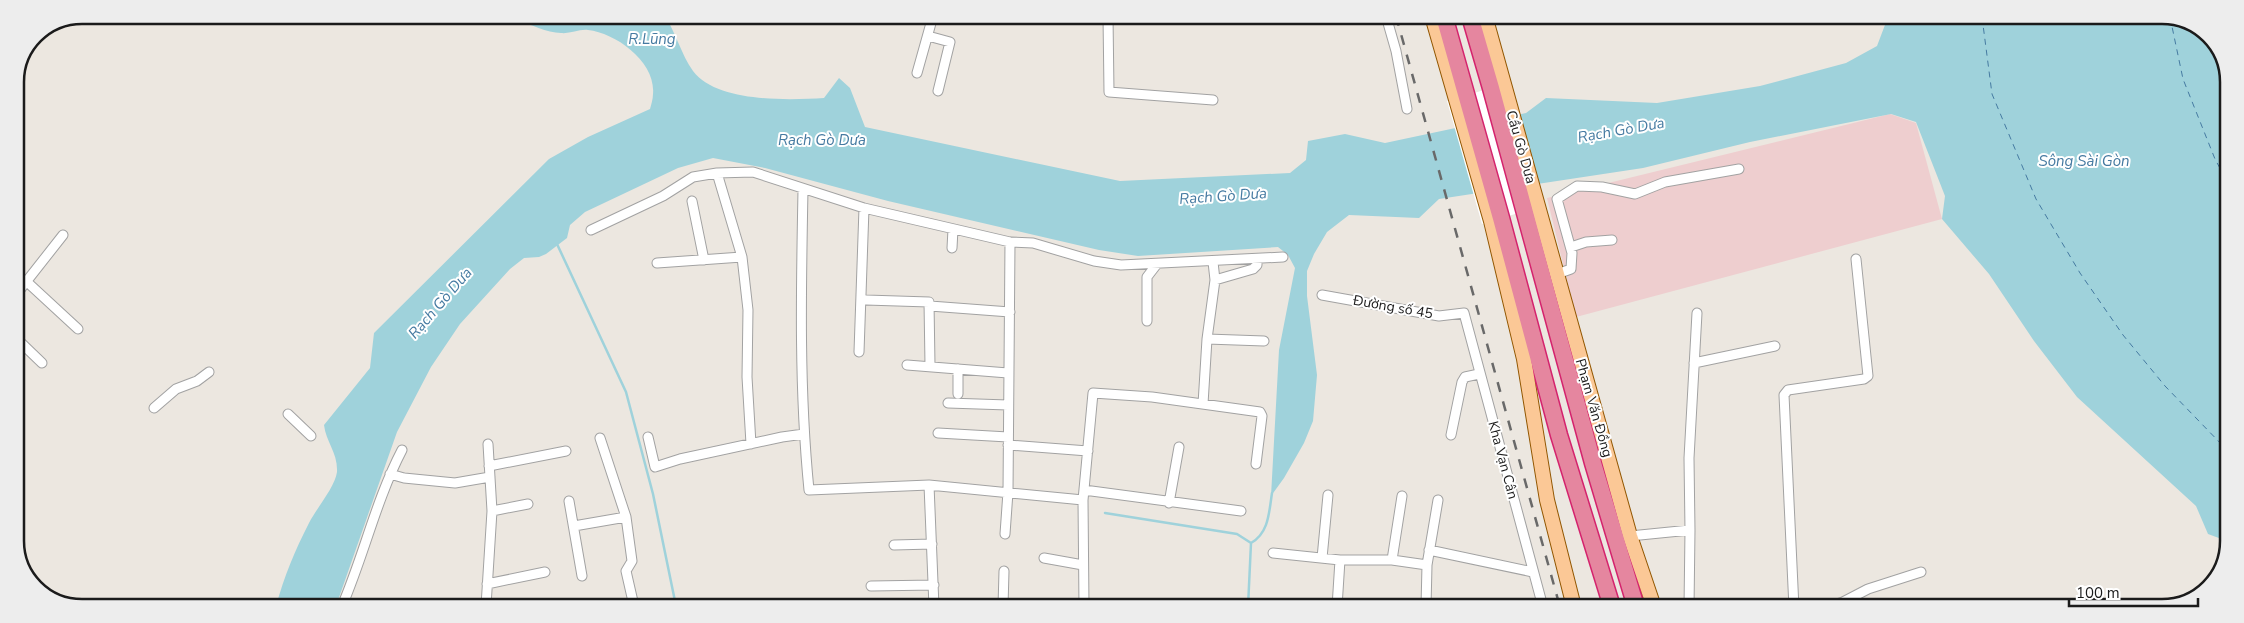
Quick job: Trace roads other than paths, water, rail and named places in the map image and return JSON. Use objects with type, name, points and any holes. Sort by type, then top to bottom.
[{"type":"highway","points":[[1446,24],[1461,97],[1496,220],[1507,243],[1559,435],[1610,599]]},
{"type":"highway","points":[[1473,24],[1497,87]]},
{"type":"highway","name":"Cầu Gò Dưa","points":[[1497,87],[1531,210]]},
{"type":"highway","name":"Phạm Văn Đồng","points":[[1531,210],[1593,464],[1633,599]]},
{"type":"main road","points":[[1435,24],[1461,97]]},
{"type":"main road","points":[[1485,24],[1497,87]]},
{"type":"main road","name":"Phạm Văn Đồng","points":[[1531,210],[1557,274],[1630,536],[1651,599]]},
{"type":"main road","points":[[1496,220],[1509,293],[1524,359],[1547,500],[1572,599]]},
{"type":"main road","points":[[1507,243],[1509,293]]},
{"type":"street","points":[[917,73],[932,24]]},
{"type":"street","points":[[1108,24],[1109,92],[1213,100]]},
{"type":"street","points":[[1388,24],[1396,51],[1407,109]]},
{"type":"street","points":[[928,36],[950,42],[938,90]]},
{"type":"street","points":[[1557,274],[1571,269],[1572,253],[1557,199],[1577,186],[1602,186],[1635,194],[1665,182],[1739,169]]},
{"type":"street","points":[[591,230],[663,196],[693,177],[717,173],[753,172],[803,190],[864,208],[1010,242],[1033,243],[1094,261],[1121,265],[1213,262],[1283,257]]},
{"type":"street","points":[[717,173],[742,257],[748,310],[747,377],[751,444]]},
{"type":"street","points":[[803,190],[801,293],[804,434],[809,490],[929,485],[1083,500]]},
{"type":"street","points":[[692,201],[704,260]]},
{"type":"street","points":[[859,352],[864,208]]},
{"type":"street","points":[[952,248],[953,229]]},
{"type":"street","points":[[24,284],[63,235]]},
{"type":"street","points":[[1571,247],[1586,242],[1612,240]]},
{"type":"street","points":[[1005,534],[1008,492],[1010,242]]},
{"type":"street","points":[[657,263],[742,257]]},
{"type":"street","points":[[1215,280],[1255,268],[1257,259]]},
{"type":"street","points":[[1794,599],[1784,395],[1788,390],[1864,379],[1868,376],[1856,259]]},
{"type":"street","points":[[1203,404],[1207,339],[1215,280],[1213,262]]},
{"type":"street","points":[[1147,321],[1146,277],[1157,264]]},
{"type":"street","points":[[26,281],[78,329]]},
{"type":"street","name":"Đường số 45","points":[[1322,294],[1439,316],[1464,313]]},
{"type":"street","points":[[866,300],[927,301],[930,306],[930,365]]},
{"type":"street","points":[[930,306],[1010,312]]},
{"type":"street","name":"Kha Vạn Cân","points":[[1464,313],[1541,599]]},
{"type":"street","points":[[1689,599],[1690,458],[1696,313]]},
{"type":"street","points":[[1207,339],[1264,341]]},
{"type":"street","points":[[24,346],[42,363]]},
{"type":"street","points":[[1694,363],[1775,346]]},
{"type":"street","points":[[907,365],[930,365],[1008,373]]},
{"type":"street","points":[[958,369],[958,394]]},
{"type":"street","points":[[154,408],[176,389],[197,381],[209,372]]},
{"type":"street","points":[[1451,435],[1462,382],[1465,377],[1479,374]]},
{"type":"street","points":[[1084,599],[1083,500],[1093,393],[1152,397],[1261,414],[1260,442],[1256,464]]},
{"type":"street","points":[[948,403],[1008,405]]},
{"type":"street","points":[[288,414],[311,436]]},
{"type":"street","points":[[938,433],[1088,451]]},
{"type":"street","points":[[648,438],[655,467],[680,459],[804,434]]},
{"type":"street","points":[[600,438],[626,517],[632,561],[626,571],[632,599]]},
{"type":"street","points":[[486,599],[492,512],[488,444]]},
{"type":"street","points":[[1169,503],[1180,446]]},
{"type":"street","points":[[345,599],[356,574],[373,517],[402,450]]},
{"type":"street","points":[[489,466],[566,451]]},
{"type":"street","points":[[390,474],[404,478],[455,483],[490,476]]},
{"type":"street","points":[[929,485],[934,599]]},
{"type":"street","points":[[1084,490],[1169,503],[1242,511]]},
{"type":"street","points":[[1322,558],[1328,495]]},
{"type":"street","points":[[1392,560],[1402,496]]},
{"type":"street","points":[[1426,599],[1427,565],[1438,500]]},
{"type":"street","points":[[569,501],[582,576]]},
{"type":"street","points":[[492,512],[528,504]]},
{"type":"street","points":[[574,526],[626,517]]},
{"type":"street","points":[[1630,536],[1690,530]]},
{"type":"street","points":[[894,545],[932,544]]},
{"type":"street","points":[[1429,550],[1533,572]]},
{"type":"street","points":[[1273,553],[1340,560],[1392,560],[1427,565]]},
{"type":"street","points":[[1044,558],[1083,565]]},
{"type":"street","points":[[1338,599],[1340,560]]},
{"type":"street","points":[[487,584],[545,572]]},
{"type":"street","points":[[1004,572],[1004,599]]},
{"type":"street","points":[[1849,599],[1868,589],[1921,572]]},
{"type":"street","points":[[870,586],[934,585]]},
{"type":"water","points":[[528,24],[669,24],[693,71],[704,81],[719,89],[736,94],[773,99],[824,98],[839,78],[850,88],[865,127],[1120,181],[1290,173],[1306,160],[1308,141],[1345,134],[1385,143],[1526,113],[1546,98],[1657,103],[1760,86],[1846,63],[1877,46],[1885,24],[2170,24],[2185,28],[2201,38],[2213,53],[2220,78],[2220,538],[2208,534],[2196,506],[2077,397],[2034,341],[1989,274],[1942,219],[1945,196],[1916,122],[1891,114],[1750,142],[1643,168],[1439,199],[1419,218],[1349,215],[1327,232],[1314,254],[1307,271],[1307,296],[1317,375],[1313,421],[1304,443],[1284,478],[1271,496],[1279,350],[1295,268],[1288,255],[1278,247],[1138,256],[1099,250],[888,201],[765,168],[713,158],[678,168],[585,212],[570,225],[567,238],[546,254],[539,257],[524,258],[510,269],[460,324],[431,367],[397,432],[338,599],[278,599],[299,543],[336,478],[336,459],[324,425],[370,368],[374,333],[549,159],[588,137],[650,109],[653,94],[652,82],[648,71],[641,60],[622,43],[599,32],[588,30],[556,33]]},
{"type":"waterway","points":[[557,244],[626,392],[653,494],[675,599]]},
{"type":"waterway","points":[[1248,599],[1251,543],[1257,539],[1265,528],[1272,493]]},
{"type":"waterway","points":[[1105,513],[1237,534],[1251,543]]},
{"type":"railway","points":[[1398,24],[1558,599]]},
{"type":"water label","name":"R.Lũng","points":[[652,39]]},
{"type":"water label","name":"Rạch Gò Dưa","points":[[1621,130]]},
{"type":"water label","name":"Rạch Gò Dưa","points":[[822,140]]},
{"type":"water label","name":"Sông Sài Gòn","points":[[2084,161]]},
{"type":"water label","name":"Rạch Gò Dưa","points":[[1223,196]]},
{"type":"water label","name":"Rạch Gò Dưa","points":[[440,303]]}]
